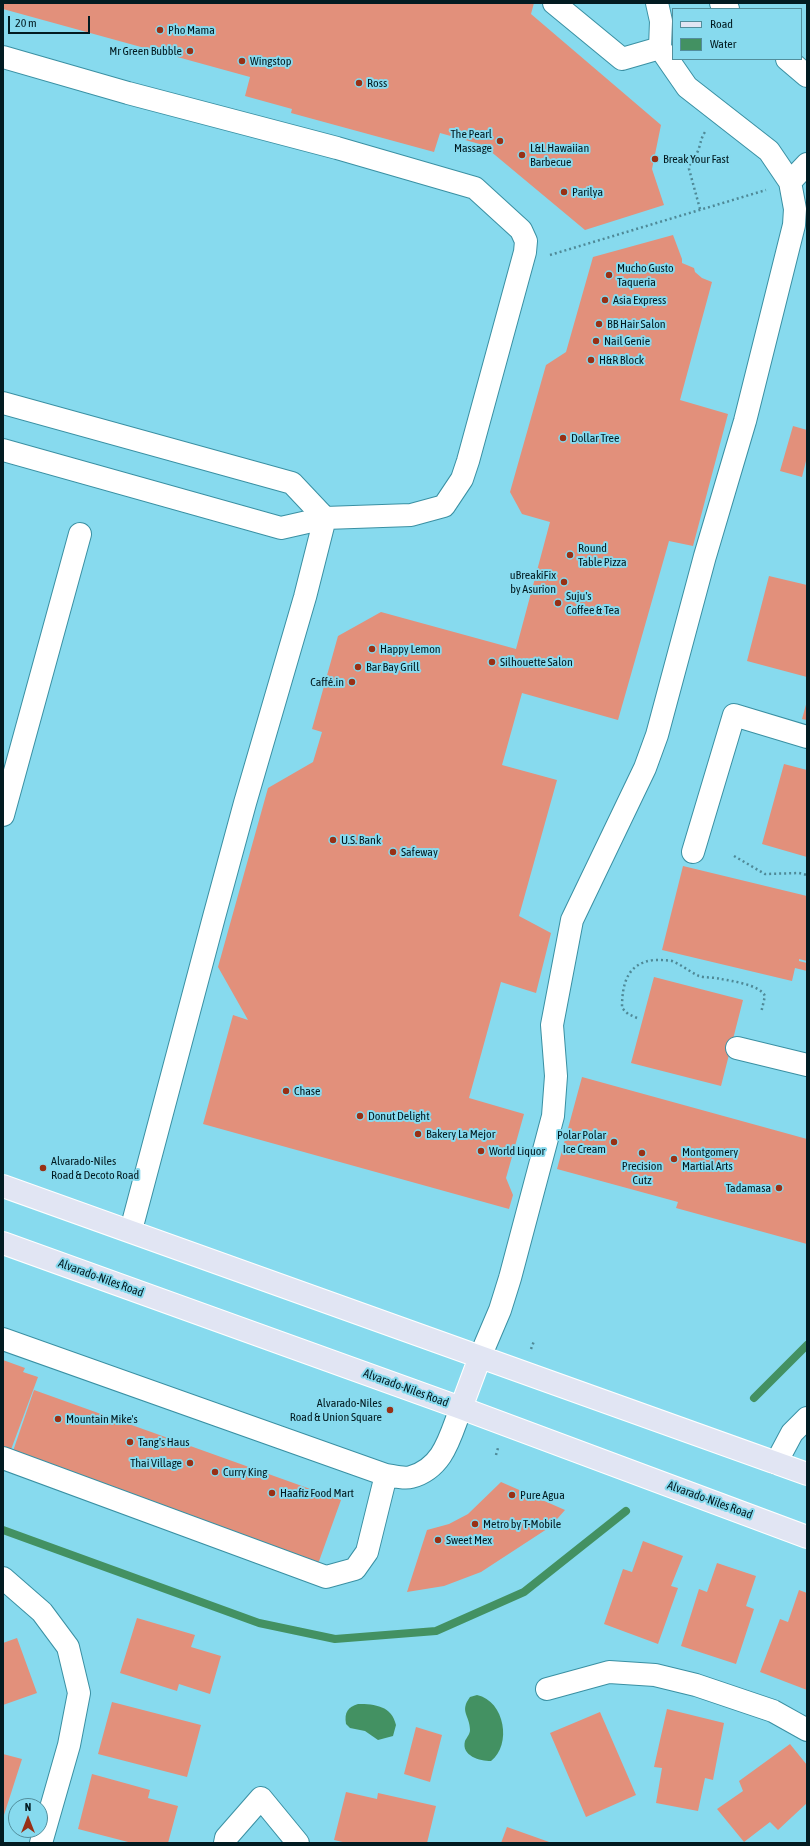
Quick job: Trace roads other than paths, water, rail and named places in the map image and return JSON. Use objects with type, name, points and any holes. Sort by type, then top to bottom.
[{"type":"main road","points":[[3,1186],[131,1230],[807,1474]]},
{"type":"main road","name":"Alvarado-Niles Road","points":[[3,1243],[461,1408],[807,1536]]},
{"type":"main road","points":[[461,1408],[480,1357]]},
{"type":"street","points":[[554,3],[622,59],[660,48]]},
{"type":"street","points":[[480,1357],[500,1310],[510,1278],[553,1116],[556,1076],[552,1025],[572,920],[645,768],[657,735],[703,564],[745,421],[794,225],[795,210],[790,182],[769,151],[687,87],[660,48],[661,21],[657,3]]},
{"type":"street","points":[[3,56],[128,93],[344,150],[474,188],[521,230],[526,241],[525,252],[462,479],[444,506],[411,515],[325,518],[281,528],[3,450]]},
{"type":"street","points":[[788,60],[807,76]]},
{"type":"street","points":[[790,182],[807,164]]},
{"type":"street","points":[[3,403],[292,483],[325,518]]},
{"type":"street","points":[[131,1230],[248,792],[303,604],[325,518]]},
{"type":"street","points":[[3,815],[80,534]]},
{"type":"street","points":[[692,852],[734,715],[807,737]]},
{"type":"street","points":[[737,1048],[807,1065]]},
{"type":"street","points":[[3,1339],[386,1475],[410,1478],[429,1469],[444,1454],[461,1408]]},
{"type":"street","points":[[776,1463],[792,1433],[807,1418]]},
{"type":"street","points":[[3,1458],[326,1577],[355,1569],[367,1552],[386,1475]]},
{"type":"street","points":[[3,1578],[42,1612],[68,1647],[79,1693],[69,1745],[41,1843]]},
{"type":"street","points":[[547,1689],[609,1672],[655,1675],[696,1685],[773,1711],[807,1730]]},
{"type":"street","points":[[225,1843],[226,1838],[261,1798],[298,1843]]},
{"type":"water","points":[[477,1695],[487,1699],[494,1706],[499,1714],[502,1724],[502,1745],[498,1754],[491,1761],[472,1757],[466,1750],[465,1746],[470,1725],[465,1706],[470,1697]]},
{"type":"water","points":[[358,1704],[382,1707],[387,1710],[394,1719],[396,1725],[393,1736],[378,1740],[365,1731],[350,1728],[346,1724],[346,1713],[349,1708]]},
{"type":"waterway","points":[[754,1398],[807,1345]]},
{"type":"waterway","points":[[3,1530],[259,1623],[335,1639],[436,1631],[524,1592],[626,1511]]},
{"type":"place","name":"Pho Mama","points":[[160,30]]},
{"type":"place","name":"Mr Green Bubble","points":[[190,51]]},
{"type":"place","name":"Wingstop","points":[[242,61]]},
{"type":"place","name":"Ross","points":[[359,83]]},
{"type":"place","name":"The Pearl Massage","points":[[500,141]]},
{"type":"place","name":"L&L Hawaiian Barbecue","points":[[522,155]]},
{"type":"place","name":"Break Your Fast","points":[[655,159]]},
{"type":"place","name":"Parilya","points":[[564,192]]},
{"type":"place","name":"Mucho Gusto Taqueria","points":[[609,275]]},
{"type":"place","name":"Asia Express","points":[[605,300]]},
{"type":"place","name":"BB Hair Salon","points":[[599,324]]},
{"type":"place","name":"Nail Genie","points":[[596,341]]},
{"type":"place","name":"H&R Block","points":[[591,360]]},
{"type":"place","name":"Dollar Tree","points":[[563,438]]},
{"type":"place","name":"Round Table Pizza","points":[[570,555]]},
{"type":"place","name":"uBreakiFix by Asurion","points":[[564,582]]},
{"type":"place","name":"Suju's Coffee & Tea","points":[[558,603]]},
{"type":"place","name":"Happy Lemon","points":[[372,649]]},
{"type":"place","name":"Silhouette Salon","points":[[492,662]]},
{"type":"place","name":"Bar Bay Grill","points":[[358,667]]},
{"type":"place","name":"Caffé.in","points":[[352,682]]},
{"type":"place","name":"U.S. Bank","points":[[333,840]]},
{"type":"place","name":"Safeway","points":[[393,852]]},
{"type":"place","name":"Chase","points":[[286,1091]]},
{"type":"place","name":"Donut Delight","points":[[360,1116]]},
{"type":"place","name":"Bakery La Mejor","points":[[418,1134]]},
{"type":"place","name":"Polar Polar Ice Cream","points":[[614,1142]]},
{"type":"place","name":"World Liquor","points":[[481,1151]]},
{"type":"place","name":"Precision Cutz","points":[[642,1153]]},
{"type":"place","name":"Montgomery Martial Arts","points":[[674,1159]]},
{"type":"place","name":"Alvarado-Niles Road & Decoto Road","points":[[43,1168]]},
{"type":"place","name":"Tadamasa","points":[[779,1188]]},
{"type":"place","name":"Alvarado-Niles Road & Union Square","points":[[390,1410]]},
{"type":"place","name":"Mountain Mike's","points":[[58,1419]]},
{"type":"place","name":"Tang's Haus","points":[[130,1442]]},
{"type":"place","name":"Thai Village","points":[[190,1463]]},
{"type":"place","name":"Curry King","points":[[215,1472]]},
{"type":"place","name":"Haafiz Food Mart","points":[[272,1493]]},
{"type":"place","name":"Pure Agua","points":[[512,1495]]},
{"type":"place","name":"Metro by T-Mobile","points":[[475,1524]]},
{"type":"place","name":"Sweet Mex","points":[[438,1540]]}]
